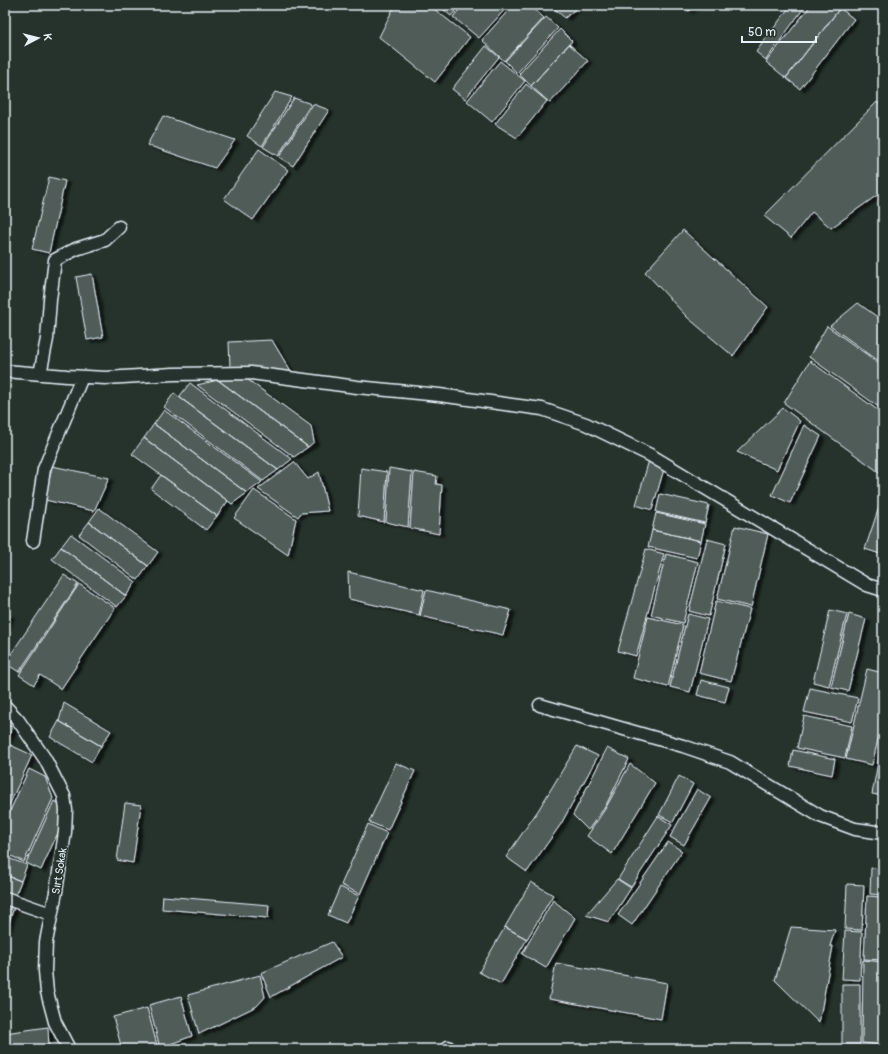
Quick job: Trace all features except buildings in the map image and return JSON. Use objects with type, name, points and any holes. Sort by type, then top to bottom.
[{"type":"street","points":[[40,374],[47,339],[55,260],[76,249],[106,240],[119,227]]},
{"type":"street","points":[[5,371],[106,378],[173,374],[251,373],[357,387],[439,395],[542,409],[586,424],[650,456],[867,585],[883,590]]},
{"type":"street","points":[[33,541],[44,469],[82,377]]},
{"type":"street","points":[[540,705],[683,746],[730,762],[820,816],[855,829],[883,833]]},
{"type":"street","name":"Sırt Sokak","points":[[5,706],[18,720],[45,759],[64,796],[66,810],[65,832],[56,892],[46,942],[44,971],[47,992],[55,1022],[69,1049]]},
{"type":"street","points":[[5,898],[51,914]]}]
